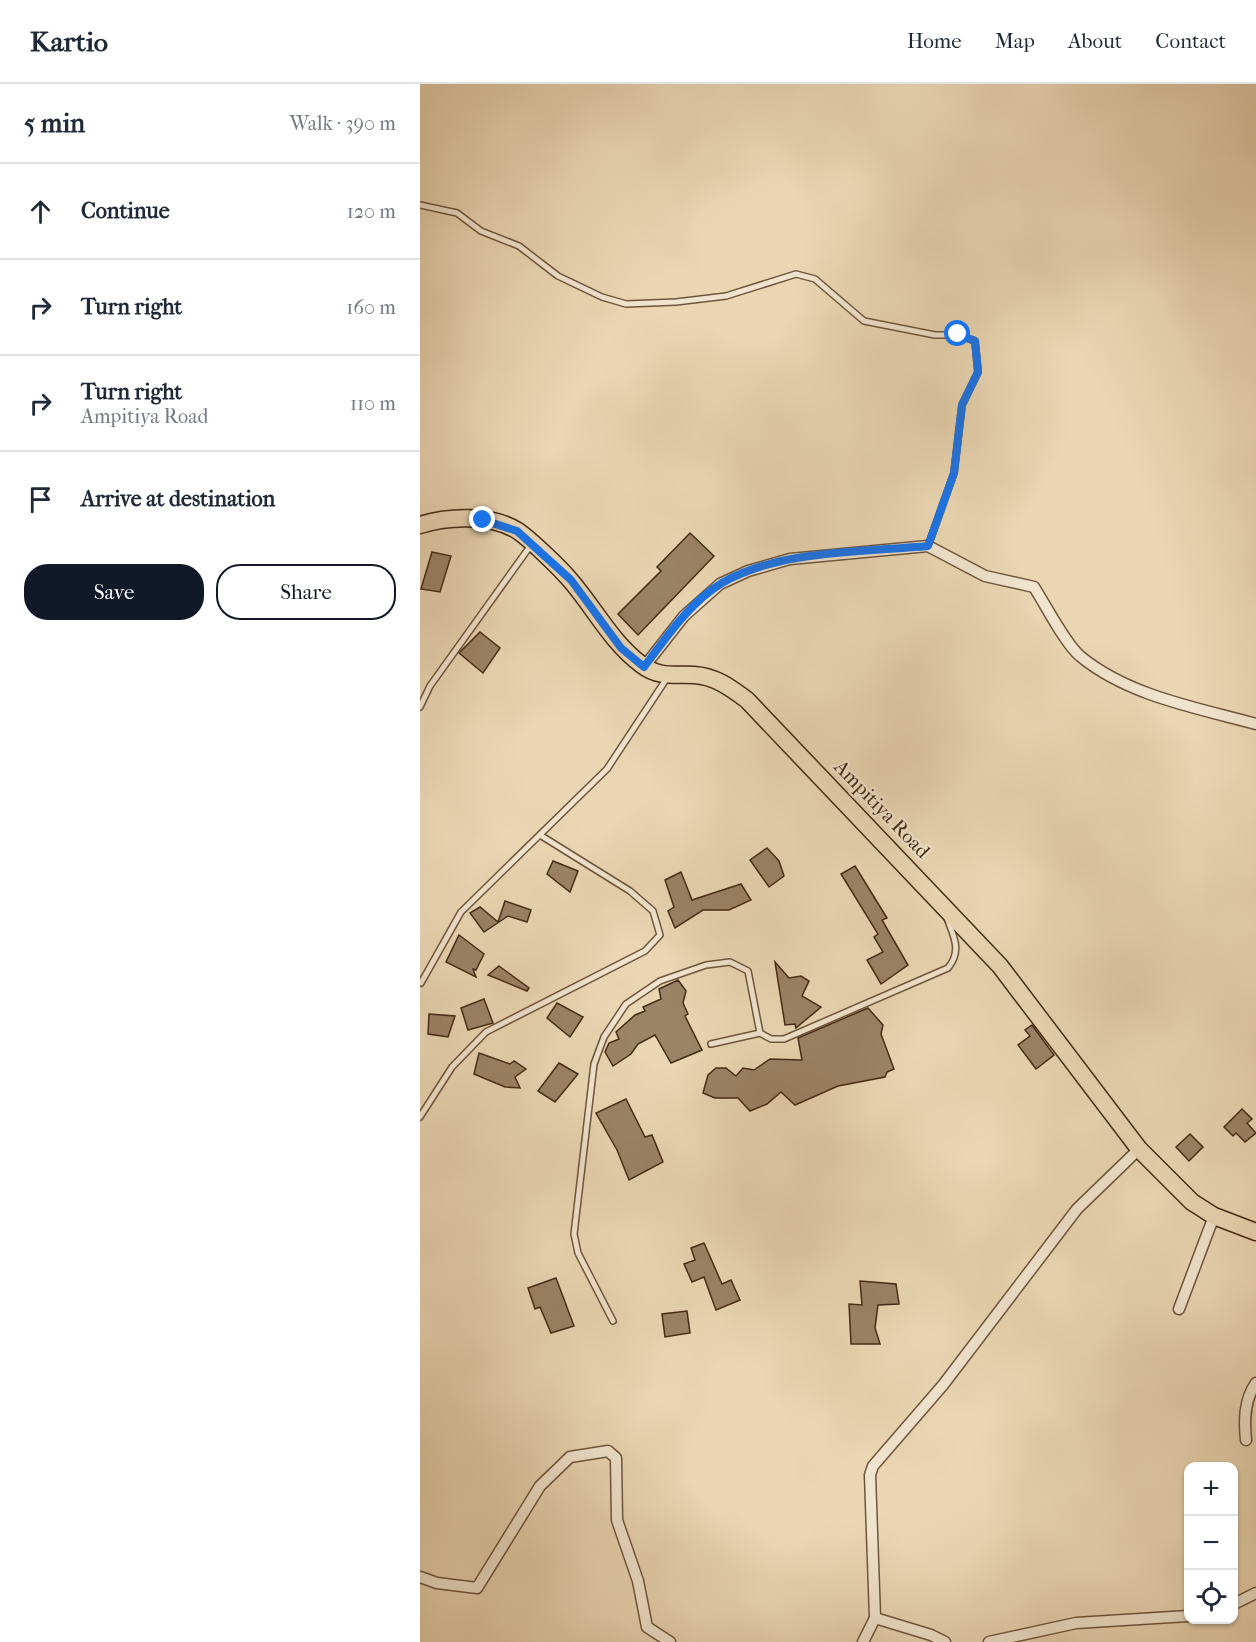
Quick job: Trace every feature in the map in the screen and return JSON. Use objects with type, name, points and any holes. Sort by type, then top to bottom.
[{"type":"main road","name":"Ampitiya Road","points":[[420,525],[440,519],[483,520],[517,531],[571,580],[621,648],[644,667],[667,676],[695,675],[722,682],[747,700],[940,900],[1000,966],[1139,1149],[1192,1202],[1214,1216],[1256,1232]]},
{"type":"street","points":[[644,667],[684,616],[720,584],[748,571],[790,559],[928,546],[985,576],[1034,587],[1079,655],[1117,680],[1175,702],[1256,724]]},
{"type":"street","points":[[863,1642],[875,1618],[870,1476],[873,1466],[943,1385],[1077,1209],[1139,1149]]},
{"type":"street","points":[[1179,1309],[1214,1216]]},
{"type":"street","points":[[1246,1440],[1244,1421],[1250,1392],[1256,1383]]},
{"type":"street","points":[[420,1577],[437,1583],[477,1588],[540,1486],[570,1457],[608,1451],[616,1458],[617,1520],[638,1581],[647,1627],[670,1642]]},
{"type":"street","points":[[1238,1603],[1254,1598]]},
{"type":"street","points":[[989,1642],[1076,1623],[1184,1616]]},
{"type":"street","points":[[875,1618],[931,1635],[945,1642]]},
{"type":"lane","points":[[420,205],[457,213],[481,231],[519,246],[558,276],[602,297],[626,303],[676,302],[726,296],[796,274],[815,279],[864,321],[935,335],[958,334],[975,341],[978,372],[962,405],[954,473],[928,546]]},
{"type":"lane","points":[[420,707],[430,686],[531,544]]},
{"type":"lane","points":[[421,983],[461,912],[607,769],[667,676]]},
{"type":"lane","points":[[420,1117],[452,1067],[486,1032],[645,951],[660,935],[653,911],[630,891],[540,835]]},
{"type":"lane","points":[[711,1044],[760,1033],[771,1039],[784,1039],[948,968],[955,959],[957,947],[940,900]]},
{"type":"lane","points":[[613,1321],[578,1253],[574,1234],[594,1064],[604,1037],[626,1004],[660,981],[706,965],[730,962],[748,971],[760,1033]]},
{"type":"building","points":[[690,533],[714,556],[638,635],[618,614],[661,571],[657,567]]},
{"type":"building","points":[[432,552],[451,556],[440,592],[421,589]]},
{"type":"building","points":[[480,632],[500,648],[483,673],[459,653]]},
{"type":"building","points":[[767,848],[779,861],[784,876],[769,887],[750,860]]},
{"type":"building","points":[[553,861],[578,871],[570,892],[547,874]]},
{"type":"building","points":[[855,866],[887,918],[882,920],[908,965],[881,984],[867,960],[883,952],[874,937],[878,934],[841,874]]},
{"type":"building","points":[[681,872],[692,900],[741,884],[751,900],[729,910],[703,910],[675,928],[668,911],[674,907],[665,880]]},
{"type":"building","points":[[505,901],[531,910],[527,922],[508,916],[484,932],[470,913],[480,907],[498,922]]},
{"type":"building","points":[[459,935],[484,954],[476,970],[473,969],[476,977],[446,962]]},
{"type":"building","points":[[775,962],[789,978],[801,976],[809,981],[802,996],[821,1007],[796,1028],[795,1024],[785,1025]]},
{"type":"building","points":[[499,966],[529,988],[527,991],[488,975]]},
{"type":"building","points":[[678,980],[686,991],[683,1003],[688,1014],[685,1016],[702,1050],[671,1063],[655,1035],[638,1044],[631,1054],[613,1066],[605,1052],[609,1043],[619,1039],[616,1032],[635,1015],[645,1011],[643,1007],[661,999],[659,989]]},
{"type":"building","points":[[484,999],[493,1023],[468,1030],[461,1008]]},
{"type":"building","points":[[557,1003],[583,1017],[570,1037],[547,1018]]},
{"type":"building","points":[[868,1008],[883,1025],[881,1034],[894,1069],[887,1072],[885,1077],[838,1086],[795,1105],[781,1092],[767,1104],[750,1111],[738,1098],[715,1098],[703,1093],[708,1075],[716,1068],[726,1068],[736,1076],[743,1068],[754,1070],[770,1059],[802,1060],[798,1038]]},
{"type":"building","points":[[429,1014],[455,1016],[448,1037],[428,1034]]},
{"type":"building","points":[[1032,1025],[1054,1055],[1036,1069],[1018,1045],[1030,1036],[1025,1030]]},
{"type":"building","points":[[479,1053],[510,1064],[514,1061],[526,1069],[515,1077],[520,1088],[505,1087],[474,1074]]},
{"type":"building","points":[[559,1063],[578,1074],[555,1102],[538,1091]]},
{"type":"building","points":[[626,1099],[645,1137],[652,1135],[663,1162],[629,1180],[617,1150],[596,1113]]},
{"type":"building","points":[[1242,1109],[1252,1119],[1247,1123],[1256,1133],[1245,1142],[1236,1133],[1233,1136],[1224,1127]]},
{"type":"building","points":[[1190,1134],[1203,1147],[1189,1161],[1176,1147]]},
{"type":"building","points":[[704,1243],[722,1284],[731,1280],[740,1300],[716,1310],[704,1277],[692,1282],[684,1264],[695,1260],[691,1248]]},
{"type":"building","points":[[556,1278],[574,1326],[551,1333],[540,1307],[535,1309],[528,1288]]},
{"type":"building","points":[[860,1281],[896,1284],[899,1304],[878,1305],[875,1328],[880,1344],[851,1344],[849,1304],[862,1305]]},
{"type":"building","points":[[687,1311],[690,1333],[665,1337],[662,1314]]},
{"type":"route","points":[[483,520],[517,531],[571,580],[621,648],[644,667],[684,616],[720,584],[748,571],[790,559],[928,546],[954,473],[962,405],[978,372],[975,341],[958,334]]}]
